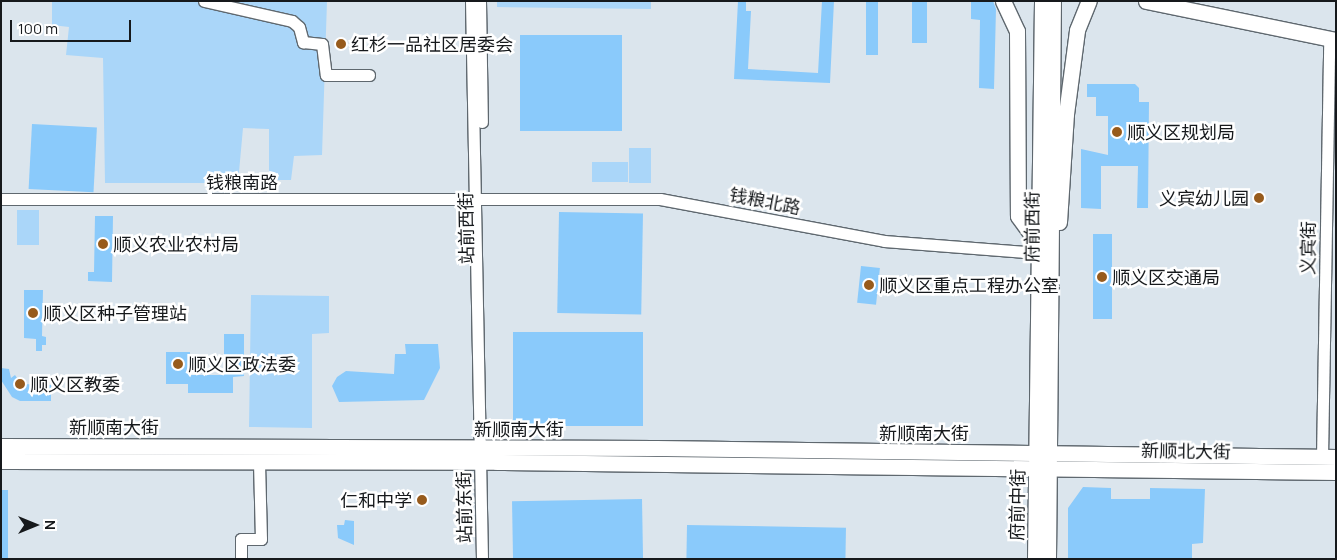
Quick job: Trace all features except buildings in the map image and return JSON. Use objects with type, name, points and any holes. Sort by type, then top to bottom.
[{"type":"main road","points":[[1003,1],[1017,31],[1018,216],[1043,248],[1060,217],[1066,114],[1078,30],[1089,1]]},
{"type":"main road","name":"府前西街","points":[[1042,1],[1043,460]]},
{"type":"main road","name":"府前西街","points":[[1043,248],[1053,1]]},
{"type":"main road","points":[[1146,1],[1332,40]]},
{"type":"main road","name":"新顺南大街","points":[[1,446],[484,455],[1043,460]]},
{"type":"main road","name":"新顺南大街","points":[[1,461],[259,460],[484,455]]},
{"type":"main road","name":"新顺北大街","points":[[1043,460],[1329,457]]},
{"type":"main road","name":"新顺北大街","points":[[1043,460],[1336,472]]},
{"type":"main road","name":"府前中街","points":[[1035,559],[1043,460]]},
{"type":"main road","name":"府前中街","points":[[1043,460],[1048,559]]},
{"type":"street","points":[[204,1],[292,21],[300,27],[303,42],[322,44],[326,75],[369,75]]},
{"type":"street","name":"站前西街","points":[[471,1],[480,199]]},
{"type":"street","name":"站前西街","points":[[480,1],[480,199],[484,455]]},
{"type":"street","name":"义宾街","points":[[1329,457],[1332,40]]},
{"type":"street","name":"钱粮南路","points":[[1,199],[480,199]]},
{"type":"street","name":"钱粮北路","points":[[480,199],[660,199],[884,241],[1043,248]]},
{"type":"street","name":"站前东街","points":[[482,559],[484,455]]},
{"type":"street","name":"站前东街","points":[[484,455],[489,559]]},
{"type":"street","points":[[241,559],[241,539],[261,539],[259,460]]},
{"type":"shaded area","points":[[52,1],[327,1],[322,155],[294,156],[291,180],[269,180],[269,129],[243,128],[238,183],[105,183],[103,58],[66,55],[69,27],[52,25]]},
{"type":"shaded area","points":[[497,1],[651,1],[651,9],[497,7]]},
{"type":"shaded area","points":[[629,148],[651,148],[651,183],[629,183]]},
{"type":"shaded area","points":[[592,162],[628,162],[628,182],[592,182]]},
{"type":"shaded area","points":[[17,210],[39,210],[39,245],[17,245]]},
{"type":"shaded area","points":[[251,295],[329,296],[329,333],[312,334],[312,428],[249,427]]},
{"type":"place","name":"红杉一品社区居委会","points":[[341,44]]},
{"type":"place","name":"顺义区规划局","points":[[1117,132]]},
{"type":"place","name":"义宾幼儿园","points":[[1259,198]]},
{"type":"place","name":"顺义农业农村局","points":[[103,244]]},
{"type":"place","name":"顺义区交通局","points":[[1102,277]]},
{"type":"place","name":"顺义区重点工程办公室","points":[[869,285]]},
{"type":"place","name":"顺义区种子管理站","points":[[33,313]]},
{"type":"place","name":"顺义区政法委","points":[[178,364]]},
{"type":"place","name":"顺义区教委","points":[[20,384]]},
{"type":"place","name":"仁和中学","points":[[422,500]]}]
